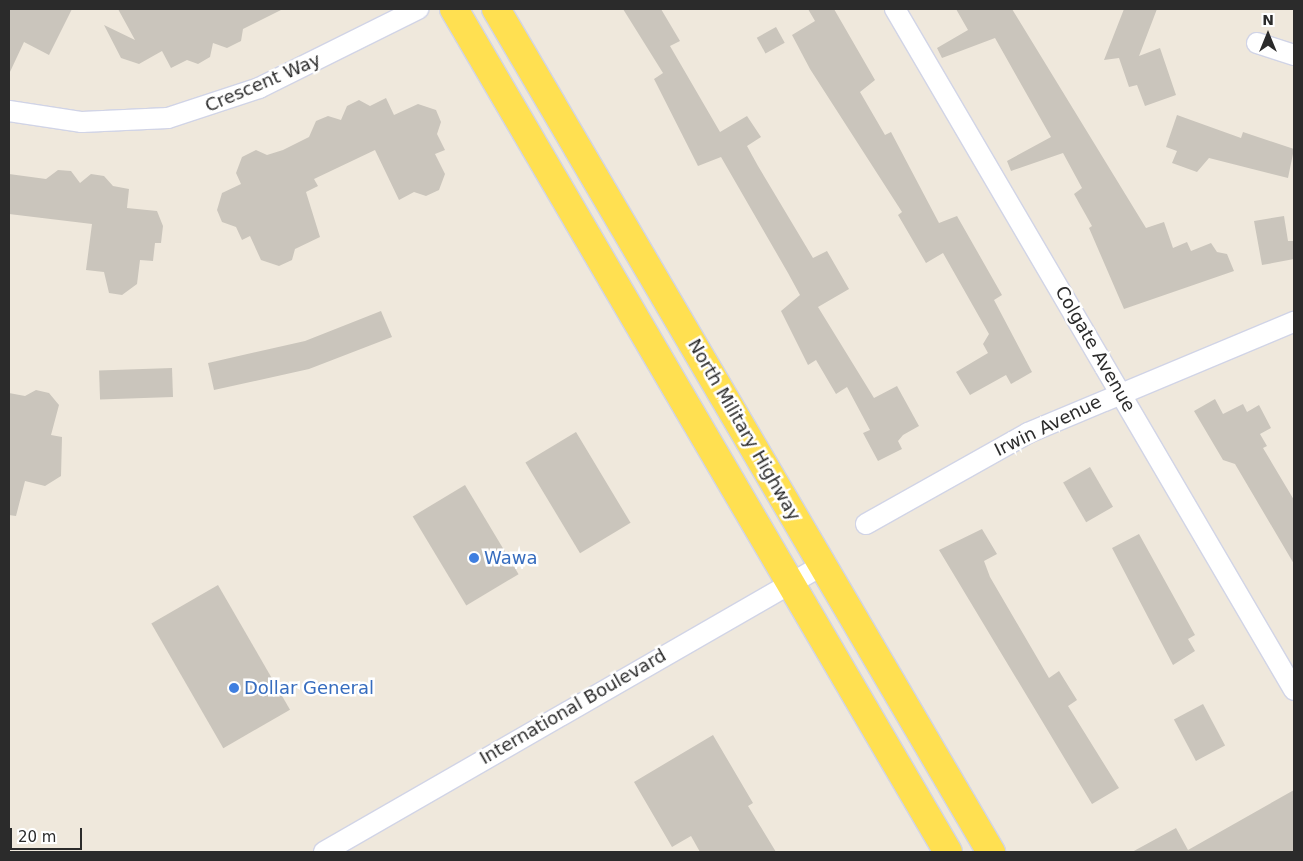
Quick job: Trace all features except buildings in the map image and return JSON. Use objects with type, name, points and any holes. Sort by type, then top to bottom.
[{"type":"main road","name":"North Military Highway","points":[[454,9],[948,852]]},
{"type":"main road","name":"North Military Highway","points":[[496,9],[991,852]]},
{"type":"street","name":"Crescent Way","points":[[9,112],[82,122],[168,118],[259,88],[418,9]]},
{"type":"street","name":"Colgate Avenue","points":[[895,9],[1121,391],[1294,690]]},
{"type":"street","points":[[1257,43],[1294,55]]},
{"type":"street","name":"Irwin Avenue","points":[[866,524],[1028,433],[1121,391],[1294,322]]},
{"type":"street","name":"International Boulevard","points":[[324,852],[823,565]]},
{"type":"place","name":"Wawa","points":[[474,558]]},
{"type":"place","name":"Dollar General","points":[[234,688]]}]
